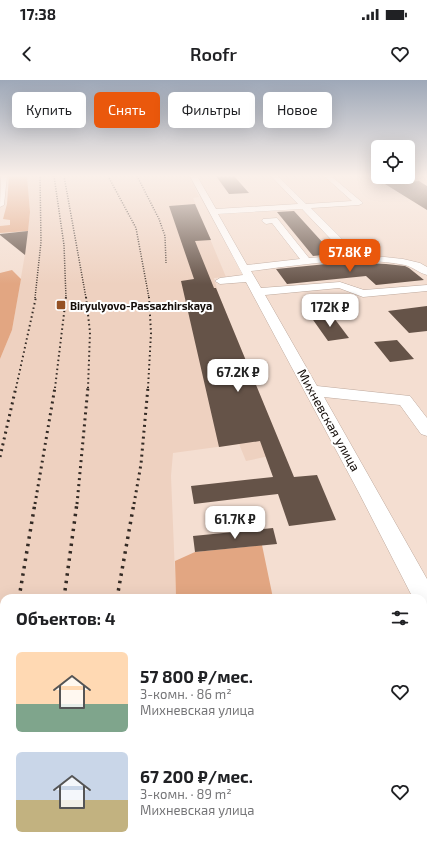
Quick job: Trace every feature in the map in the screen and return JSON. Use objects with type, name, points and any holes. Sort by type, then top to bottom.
[{"type":"street","name":"Михневская улица","points":[[214,212],[423,594]]},
{"type":"street","points":[[310,212],[354,257]]},
{"type":"street","points":[[266,221],[274,220],[307,262]]},
{"type":"street","points":[[245,268],[354,257],[403,262],[416,265],[427,272]]},
{"type":"street","points":[[220,281],[250,278]]},
{"type":"street","points":[[258,292],[340,285],[363,294],[427,288]]},
{"type":"street","points":[[313,391],[405,400],[427,430]]},
{"type":"shaded area","points":[[5,212],[30,212],[28,231],[0,233],[0,226],[10,225],[10,220],[3,219]]},
{"type":"shaded area","points":[[30,212],[199,212],[226,277],[214,278],[218,293],[284,453],[246,461],[239,444],[173,453],[171,476],[176,594],[0,594],[0,359],[12,330],[25,254]]},
{"type":"shaded area","points":[[12,270],[21,279],[12,330],[0,359],[0,273]]},
{"type":"shaded area","points":[[262,545],[272,594],[176,594],[175,561],[195,552]]},
{"type":"building","points":[[171,212],[199,212],[211,240],[195,241],[294,477],[317,475],[336,520],[289,526],[278,494],[194,504],[191,486],[273,477],[260,441],[219,447],[181,281],[194,279]]},
{"type":"building","points":[[277,212],[295,212],[334,254],[313,256]]},
{"type":"building","points":[[28,231],[25,255],[0,235],[0,234]]},
{"type":"building","points":[[347,262],[405,266],[424,280],[376,285],[366,276],[287,284],[276,269]]},
{"type":"building","points":[[427,306],[427,331],[409,333],[388,311]]},
{"type":"building","points":[[331,314],[349,338],[328,341],[311,317]]},
{"type":"building","points":[[397,340],[414,359],[390,362],[374,342]]},
{"type":"building","points":[[273,528],[277,544],[195,552],[193,536]]},
{"type":"railway","points":[[35,298],[41,242],[41,212]]},
{"type":"railway","points":[[59,212],[64,245],[66,297]]},
{"type":"railway","points":[[70,212],[86,298]]},
{"type":"railway","points":[[127,212],[136,228],[149,298]]},
{"type":"railway","points":[[155,212],[165,236],[166,263]]},
{"type":"railway","points":[[16,388],[36,297]]},
{"type":"railway","points":[[55,388],[66,297]]},
{"type":"railway","points":[[86,297],[90,332],[88,388]]},
{"type":"railway","points":[[148,388],[151,333],[149,297]]},
{"type":"railway","points":[[0,457],[16,387]]},
{"type":"railway","points":[[35,504],[55,387]]},
{"type":"railway","points":[[77,504],[88,387]]},
{"type":"railway","points":[[134,504],[141,464],[148,387]]},
{"type":"railway","points":[[20,594],[35,503]]},
{"type":"railway","points":[[65,594],[77,503]]},
{"type":"railway","points":[[118,594],[134,503]]},
{"type":"place","name":"Biryulyovo-Passazhirskaya","points":[[61,305]]}]
